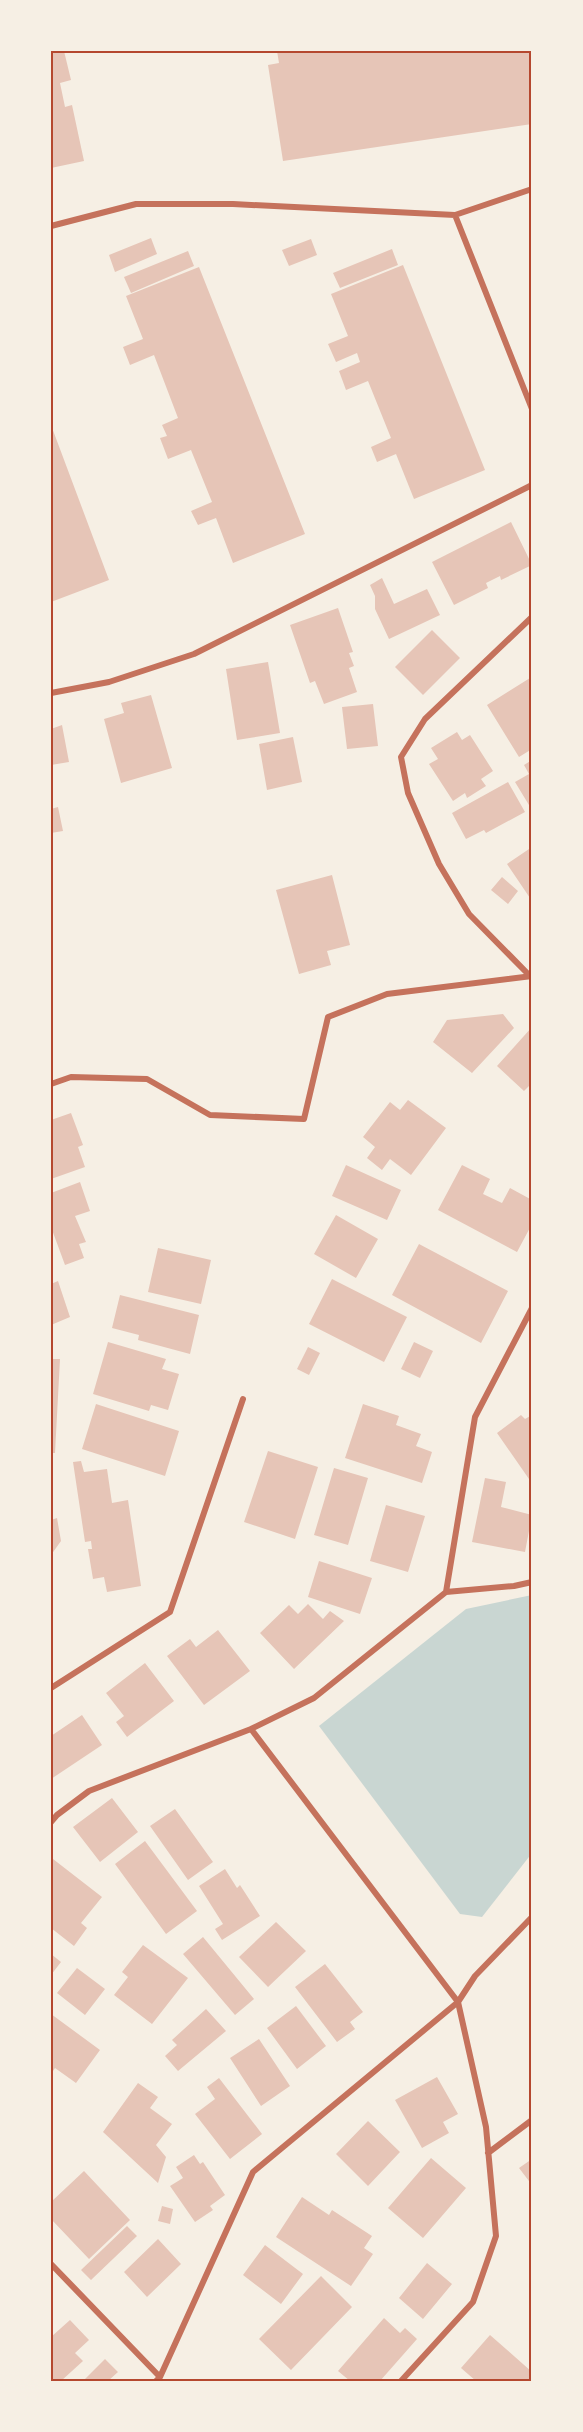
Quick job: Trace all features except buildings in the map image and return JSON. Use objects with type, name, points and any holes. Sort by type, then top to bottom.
[{"type":"street","points":[[51,226],[136,204],[233,204],[455,215],[532,189]]},
{"type":"street","points":[[455,215],[532,409]]},
{"type":"street","points":[[51,693],[109,682],[194,654],[532,485]]},
{"type":"street","points":[[531,976],[470,914],[439,864],[408,793],[401,757],[425,719],[532,616]]},
{"type":"street","points":[[51,1084],[71,1077],[147,1079],[210,1115],[304,1119],[328,1017],[387,994],[531,976]]},
{"type":"street","points":[[446,1592],[475,1417],[532,1308]]},
{"type":"street","points":[[51,1688],[170,1612],[243,1399]]},
{"type":"street","points":[[51,1822],[89,1791],[251,1729],[314,1698],[446,1592],[514,1586],[532,1582]]},
{"type":"street","points":[[251,1729],[458,2002],[486,2127],[496,2236],[472,2302],[401,2381]]},
{"type":"street","points":[[51,2264],[158,2379],[253,2172],[458,2002],[475,1976],[532,1917]]},
{"type":"street","points":[[488,2153],[532,2120]]},
{"type":"shaded area","points":[[532,1595],[532,1853],[482,1917],[460,1914],[319,1726],[466,1609]]}]
